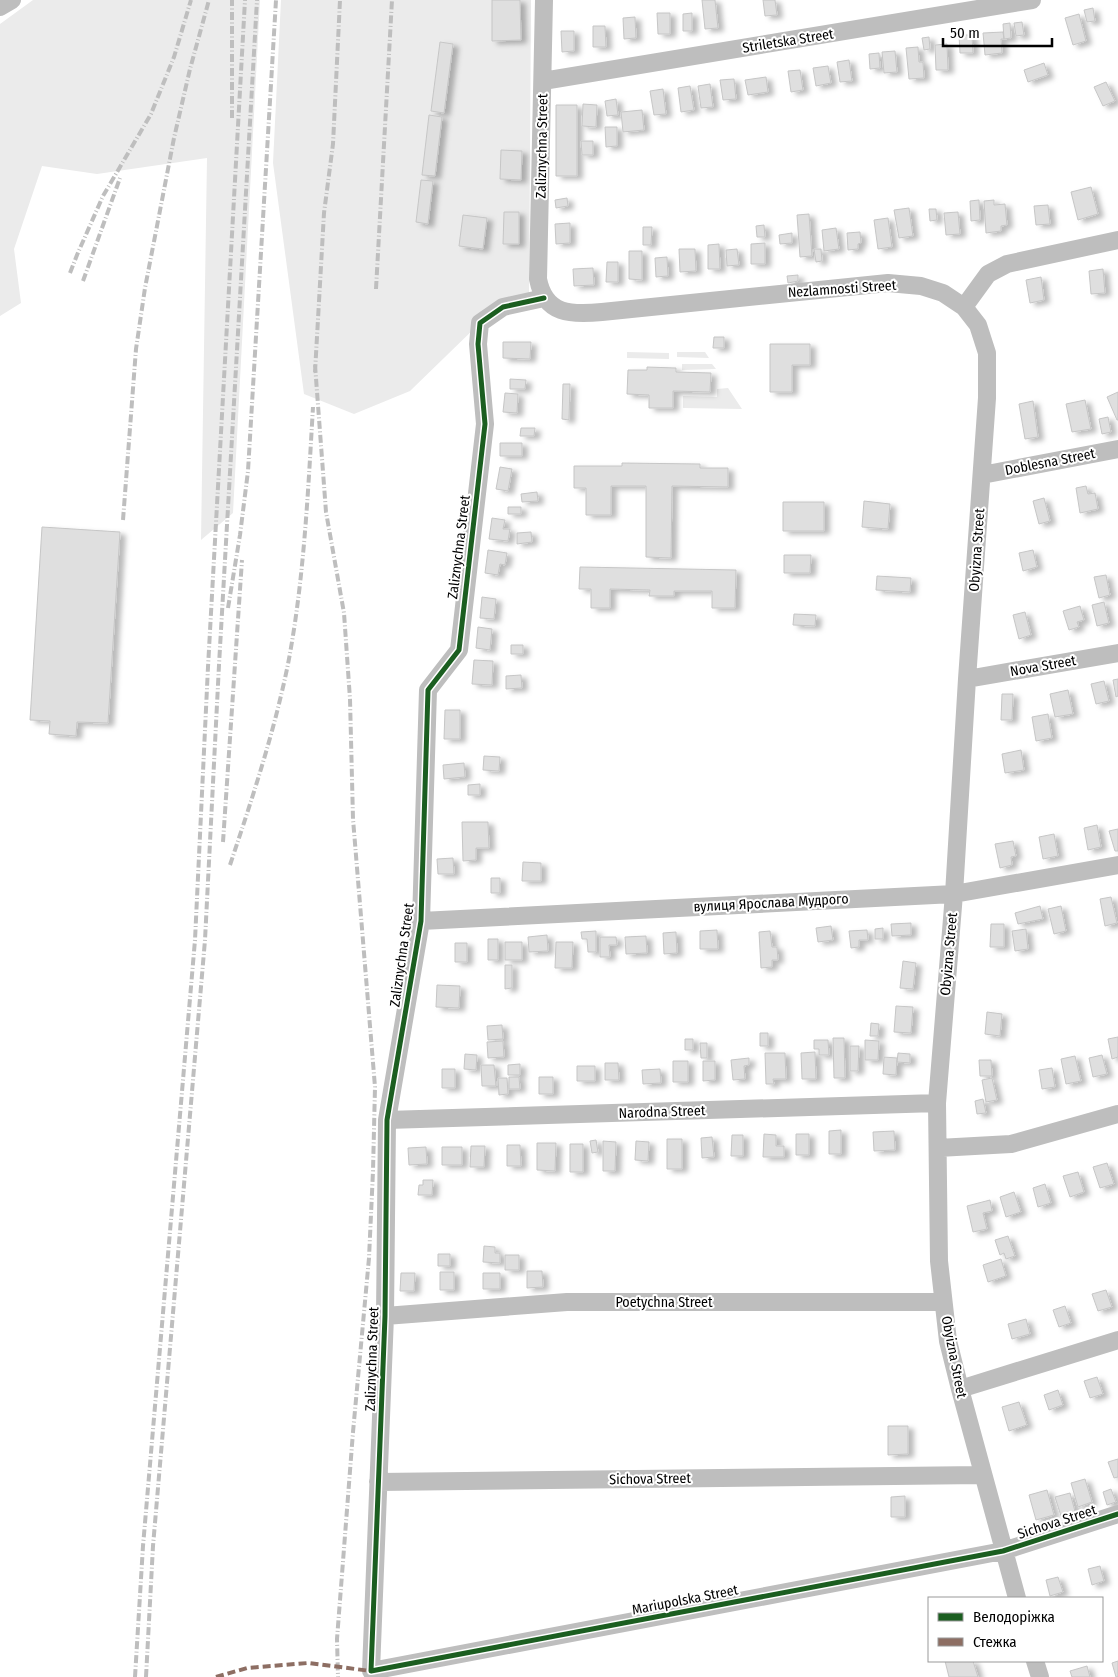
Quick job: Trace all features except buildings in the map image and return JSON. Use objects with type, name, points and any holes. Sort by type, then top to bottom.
[{"type":"street","points":[[0,7],[12,0]]},
{"type":"street","name":"Zaliznychna Street","points":[[370,1671],[385,1316],[386,1120],[421,921],[428,690],[459,650],[485,424],[478,344],[480,323],[503,307],[544,298],[538,279],[544,0]]},
{"type":"street","name":"Striletska Street","points":[[543,81],[1023,1]]},
{"type":"street","points":[[964,307],[988,274],[1007,264],[1118,240]]},
{"type":"street","name":"Nezlamnosti Street","points":[[544,298],[557,309],[573,313],[587,313],[888,283],[921,286],[943,293],[964,307]]},
{"type":"street","name":"Obyizna Street","points":[[964,307],[978,325],[987,353],[987,398],[954,894],[937,1103],[939,1261],[948,1340],[982,1475],[1017,1597]]},
{"type":"street","name":"Doblesna Street","points":[[982,476],[1118,449]]},
{"type":"street","name":"Nova Street","points":[[967,679],[1118,653]]},
{"type":"street","name":"вулиця Ярослава Мудрого","points":[[421,921],[954,894],[1118,865]]},
{"type":"street","name":"Narodna Street","points":[[386,1120],[937,1103]]},
{"type":"street","points":[[938,1148],[1011,1144],[1118,1114]]},
{"type":"street","name":"Poetychna Street","points":[[385,1316],[567,1302],[944,1302]]},
{"type":"street","points":[[960,1389],[1118,1340]]},
{"type":"street","name":"Sichova Street","points":[[378,1482],[982,1475]]},
{"type":"street","name":"Sichova Street","points":[[1003,1551],[1118,1514]]},
{"type":"street","name":"Mariupolska Street","points":[[370,1671],[1003,1551]]},
{"type":"street","points":[[1035,1662],[1040,1677]]},
{"type":"shaded area","points":[[33,0],[260,0],[233,513],[201,540],[207,158],[97,174],[42,166],[14,249],[21,303],[0,316],[0,24]]},
{"type":"shaded area","points":[[281,0],[531,0],[529,301],[480,323],[410,391],[354,414],[304,394],[273,163]]},
{"type":"shaded area","points":[[627,352],[669,353],[669,359],[627,358]]},
{"type":"shaded area","points":[[677,352],[705,352],[709,358],[677,357]]},
{"type":"shaded area","points":[[682,364],[712,364],[716,369],[682,370]]},
{"type":"shaded area","points":[[728,388],[742,409],[683,408],[683,396],[717,397],[717,389]]},
{"type":"railway","points":[[70,273],[103,196],[151,114],[174,57],[191,0]]},
{"type":"railway","points":[[123,520],[136,349],[145,288],[174,138],[209,0]]},
{"type":"railway","points":[[232,0],[232,118]]},
{"type":"railway","points":[[135,1677],[143,1546],[195,940],[208,667],[245,0]]},
{"type":"railway","points":[[146,1677],[153,1546],[205,940],[257,0]]},
{"type":"railway","points":[[228,608],[248,471],[276,0]]},
{"type":"railway","points":[[315,372],[324,213],[333,144],[340,0]]},
{"type":"railway","points":[[376,289],[392,0]]},
{"type":"railway","points":[[83,281],[120,178]]},
{"type":"railway","points":[[315,365],[326,512],[344,613],[350,699],[353,819],[375,1087],[369,1258],[337,1639],[338,1677]]},
{"type":"railway","points":[[230,865],[269,741],[288,664],[302,569],[313,407]]},
{"type":"railway","points":[[223,842],[242,560]]},
{"type":"marked path","points":[[216,1677],[247,1668],[308,1663],[371,1671]]},
{"type":"cycle path","points":[[544,298],[503,307],[480,323],[478,344],[485,424],[459,650],[428,690],[421,921],[387,1120],[385,1316],[371,1671],[1003,1551],[1118,1514]]}]
